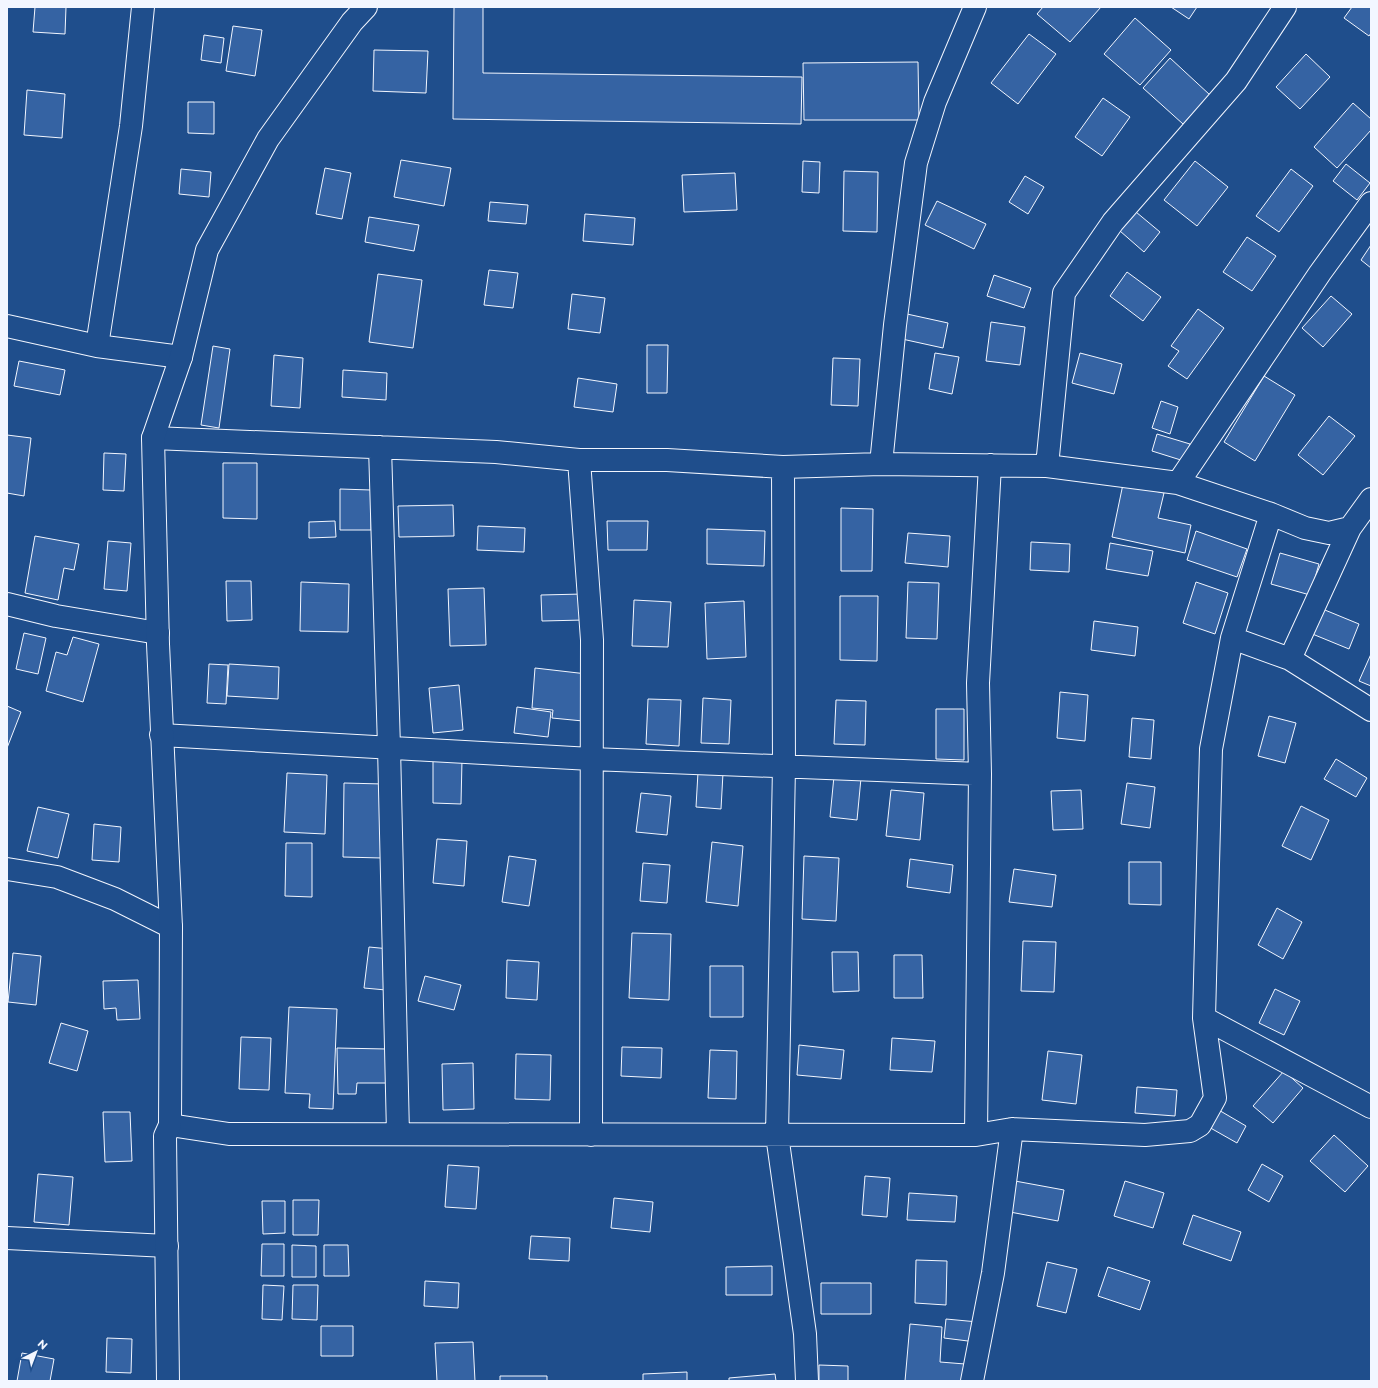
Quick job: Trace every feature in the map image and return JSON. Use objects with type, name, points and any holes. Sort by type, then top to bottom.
[{"type":"street","points":[[97,346],[131,126],[143,7]]},
{"type":"street","points":[[168,1381],[165,1136],[170,1125],[171,927],[161,735],[153,438],[181,357],[207,250],[268,139],[352,22],[366,7]]},
{"type":"street","points":[[880,464],[895,325],[916,163],[935,102],[975,7]]},
{"type":"street","points":[[1047,466],[1064,293],[1113,222],[1236,81],[1285,7]]},
{"type":"street","points":[[1178,483],[1320,273],[1371,203]]},
{"type":"street","points":[[7,326],[97,346],[181,357]]},
{"type":"street","points":[[153,438],[496,452],[579,460],[667,460],[783,467],[880,464],[1047,466],[1178,483],[1271,514],[1305,528],[1329,533],[1350,528]]},
{"type":"street","points":[[380,447],[398,1134]]},
{"type":"street","points":[[579,460],[592,640],[591,1135]]},
{"type":"street","points":[[976,1135],[980,774],[978,683],[990,465]]},
{"type":"street","points":[[783,467],[784,766],[777,1135],[805,1334],[807,1381]]},
{"type":"street","points":[[1290,659],[1350,528],[1371,499]]},
{"type":"street","points":[[170,1125],[230,1134],[976,1135],[1012,1129],[1145,1135],[1190,1131],[1200,1125],[1215,1098],[1204,1018],[1211,749],[1232,638],[1271,514]]},
{"type":"street","points":[[7,604],[56,616],[158,633]]},
{"type":"street","points":[[1232,638],[1290,659],[1371,710]]},
{"type":"street","points":[[161,735],[389,746],[591,759],[980,774]]},
{"type":"street","points":[[7,869],[57,876],[115,899],[171,927]]},
{"type":"street","points":[[1204,1018],[1371,1108]]},
{"type":"street","points":[[972,1381],[993,1273],[1012,1129]]},
{"type":"street","points":[[7,1238],[167,1246]]},
{"type":"building","points":[[35,7],[66,7],[65,34],[33,32]]},
{"type":"building","points":[[454,7],[483,7],[483,73],[802,77],[801,124],[453,119]]},
{"type":"building","points":[[1043,7],[1101,7],[1070,42],[1037,14]]},
{"type":"building","points":[[1171,7],[1197,7],[1189,19]]},
{"type":"building","points":[[1352,7],[1371,7],[1371,33],[1369,36],[1344,18]]},
{"type":"building","points":[[1135,18],[1171,50],[1140,85],[1104,54]]},
{"type":"building","points":[[233,26],[262,30],[255,76],[226,71]]},
{"type":"building","points":[[1029,34],[1056,54],[1018,104],[991,83]]},
{"type":"building","points":[[204,35],[224,38],[221,63],[201,60]]},
{"type":"building","points":[[374,50],[428,51],[426,93],[373,91]]},
{"type":"building","points":[[1306,54],[1330,77],[1300,109],[1276,87]]},
{"type":"building","points":[[1170,58],[1210,95],[1183,124],[1143,88]]},
{"type":"building","points":[[918,62],[919,120],[804,120],[803,63]]},
{"type":"building","points":[[27,90],[65,94],[62,138],[24,135]]},
{"type":"building","points":[[1103,98],[1130,117],[1102,156],[1075,137]]},
{"type":"building","points":[[188,102],[214,102],[214,134],[188,133]]},
{"type":"building","points":[[1353,103],[1371,119],[1371,130],[1337,168],[1314,147]]},
{"type":"building","points":[[401,160],[451,168],[444,206],[394,197]]},
{"type":"building","points":[[803,161],[820,162],[819,193],[802,192]]},
{"type":"building","points":[[1195,161],[1228,187],[1197,226],[1164,200]]},
{"type":"building","points":[[1346,164],[1370,183],[1357,200],[1333,181]]},
{"type":"building","points":[[325,168],[351,173],[342,219],[316,214]]},
{"type":"building","points":[[181,169],[211,172],[209,197],[179,194]]},
{"type":"building","points":[[1291,169],[1313,186],[1279,232],[1256,216]]},
{"type":"building","points":[[844,171],[878,172],[877,232],[843,231]]},
{"type":"building","points":[[735,173],[737,210],[684,212],[682,175]]},
{"type":"building","points":[[1025,176],[1044,187],[1028,214],[1009,202]]},
{"type":"building","points":[[937,201],[986,224],[974,249],[925,225]]},
{"type":"building","points":[[490,202],[528,205],[526,224],[488,221]]},
{"type":"building","points":[[1136,212],[1160,232],[1144,252],[1120,231]]},
{"type":"building","points":[[585,214],[635,218],[633,245],[583,241]]},
{"type":"building","points":[[369,217],[419,225],[414,251],[365,242]]},
{"type":"building","points":[[1247,237],[1276,256],[1252,291],[1223,272]]},
{"type":"building","points":[[1371,245],[1371,268],[1361,260]]},
{"type":"building","points":[[489,270],[518,273],[513,308],[484,305]]},
{"type":"building","points":[[1127,272],[1161,297],[1143,321],[1110,296]]},
{"type":"building","points":[[378,274],[422,280],[413,348],[369,342]]},
{"type":"building","points":[[994,275],[1031,288],[1024,308],[987,296]]},
{"type":"building","points":[[572,294],[605,298],[600,333],[568,329]]},
{"type":"building","points":[[1331,296],[1352,314],[1323,347],[1302,328]]},
{"type":"building","points":[[1198,309],[1224,328],[1187,379],[1168,366],[1179,351],[1171,346]]},
{"type":"building","points":[[907,314],[948,323],[943,348],[902,339]]},
{"type":"building","points":[[991,322],[1025,327],[1020,365],[986,361]]},
{"type":"building","points":[[647,345],[668,345],[667,393],[647,393]]},
{"type":"building","points":[[213,346],[230,349],[219,428],[201,425]]},
{"type":"building","points":[[935,353],[959,357],[952,394],[929,389]]},
{"type":"building","points":[[1080,353],[1122,364],[1114,394],[1072,383]]},
{"type":"building","points":[[274,355],[303,358],[300,408],[271,406]]},
{"type":"building","points":[[833,358],[860,359],[858,406],[831,405]]},
{"type":"building","points":[[19,361],[65,370],[60,395],[14,386]]},
{"type":"building","points":[[343,370],[387,373],[386,400],[342,397]]},
{"type":"building","points":[[1264,376],[1295,395],[1255,461],[1224,442]]},
{"type":"building","points":[[578,378],[617,384],[613,412],[574,407]]},
{"type":"building","points":[[1161,401],[1178,407],[1170,434],[1152,428]]},
{"type":"building","points":[[1329,416],[1355,436],[1323,475],[1298,455]]},
{"type":"building","points":[[1157,434],[1190,444],[1184,461],[1152,451]]},
{"type":"building","points":[[7,435],[31,438],[24,496],[7,493]]},
{"type":"building","points":[[104,453],[126,454],[124,491],[103,490]]},
{"type":"building","points":[[223,463],[257,463],[257,519],[223,518]]},
{"type":"building","points":[[1123,484],[1164,493],[1158,518],[1191,525],[1185,553],[1112,537]]},
{"type":"building","points":[[340,489],[371,490],[371,530],[340,530]]},
{"type":"building","points":[[453,505],[454,536],[399,537],[398,506]]},
{"type":"building","points":[[841,508],[873,509],[872,571],[841,571]]},
{"type":"building","points":[[335,521],[336,537],[309,538],[309,522]]},
{"type":"building","points":[[607,521],[648,521],[647,550],[608,550]]},
{"type":"building","points":[[478,526],[525,528],[524,552],[477,550]]},
{"type":"building","points":[[707,529],[765,531],[764,566],[707,564]]},
{"type":"building","points":[[1196,531],[1247,549],[1237,577],[1187,560]]},
{"type":"building","points":[[908,533],[950,536],[948,567],[905,563]]},
{"type":"building","points":[[35,536],[79,544],[74,570],[64,568],[58,600],[25,593]]},
{"type":"building","points":[[108,541],[131,543],[127,591],[104,589]]},
{"type":"building","points":[[1031,542],[1070,544],[1069,572],[1030,570]]},
{"type":"building","points":[[1110,543],[1153,551],[1148,576],[1106,569]]},
{"type":"building","points":[[1280,553],[1319,564],[1310,595],[1271,584]]},
{"type":"building","points":[[226,581],[251,581],[252,620],[227,621]]},
{"type":"building","points":[[301,582],[349,584],[348,632],[300,631]]},
{"type":"building","points":[[908,582],[939,583],[937,639],[906,638]]},
{"type":"building","points":[[1196,582],[1228,593],[1215,634],[1183,623]]},
{"type":"building","points":[[484,588],[486,645],[450,646],[448,589]]},
{"type":"building","points":[[583,594],[584,620],[542,621],[541,595]]},
{"type":"building","points":[[840,596],[878,596],[877,661],[840,660]]},
{"type":"building","points":[[634,600],[671,602],[668,647],[632,646]]},
{"type":"building","points":[[744,601],[746,657],[707,659],[705,603]]},
{"type":"building","points":[[1320,608],[1359,624],[1349,649],[1310,633]]},
{"type":"building","points":[[1094,621],[1138,627],[1135,656],[1091,650]]},
{"type":"building","points":[[24,633],[46,638],[38,674],[16,669]]},
{"type":"building","points":[[73,637],[99,644],[83,702],[46,691],[56,652],[67,655]]},
{"type":"building","points":[[1371,654],[1371,686],[1359,681]]},
{"type":"building","points":[[209,664],[228,665],[226,704],[207,703]]},
{"type":"building","points":[[229,664],[279,667],[278,699],[227,696]]},
{"type":"building","points":[[535,668],[587,674],[583,721],[552,718],[553,710],[532,708]]},
{"type":"building","points":[[459,685],[463,730],[433,733],[429,688]]},
{"type":"building","points":[[1060,692],[1088,695],[1085,741],[1057,738]]},
{"type":"building","points":[[703,698],[731,700],[729,744],[701,743]]},
{"type":"building","points":[[648,699],[681,700],[679,746],[646,744]]},
{"type":"building","points":[[836,700],[866,701],[865,745],[834,744]]},
{"type":"building","points":[[7,706],[21,712],[7,748]]},
{"type":"building","points":[[517,707],[551,712],[548,737],[514,733]]},
{"type":"building","points":[[936,709],[964,709],[964,760],[936,759]]},
{"type":"building","points":[[1269,716],[1296,723],[1285,763],[1258,756]]},
{"type":"building","points":[[1132,718],[1154,720],[1151,759],[1129,757]]},
{"type":"building","points":[[1336,759],[1367,778],[1356,797],[1324,779]]},
{"type":"building","points":[[433,760],[462,760],[461,804],[433,803]]},
{"type":"building","points":[[698,772],[723,773],[721,809],[696,807]]},
{"type":"building","points":[[287,773],[327,775],[325,834],[284,832]]},
{"type":"building","points":[[834,776],[861,778],[857,820],[830,817]]},
{"type":"building","points":[[344,783],[383,784],[382,858],[343,857]]},
{"type":"building","points":[[1127,783],[1155,787],[1150,828],[1121,824]]},
{"type":"building","points":[[891,790],[924,793],[920,840],[886,836]]},
{"type":"building","points":[[1081,790],[1083,829],[1053,830],[1051,791]]},
{"type":"building","points":[[641,793],[671,796],[667,835],[636,832]]},
{"type":"building","points":[[1301,806],[1329,820],[1311,860],[1282,846]]},
{"type":"building","points":[[38,807],[69,814],[58,858],[27,851]]},
{"type":"building","points":[[94,824],[121,827],[119,862],[92,860]]},
{"type":"building","points":[[437,839],[467,841],[464,886],[433,883]]},
{"type":"building","points":[[712,842],[743,846],[738,906],[706,902]]},
{"type":"building","points":[[286,843],[312,843],[312,897],[285,896]]},
{"type":"building","points":[[509,856],[536,860],[529,906],[502,902]]},
{"type":"building","points":[[804,856],[839,858],[836,921],[802,919]]},
{"type":"building","points":[[910,859],[953,865],[950,893],[907,887]]},
{"type":"building","points":[[1129,862],[1161,862],[1161,905],[1129,904]]},
{"type":"building","points":[[643,863],[670,865],[667,903],[640,901]]},
{"type":"building","points":[[1014,869],[1056,875],[1052,907],[1009,902]]},
{"type":"building","points":[[1277,908],[1302,922],[1283,959],[1258,945]]},
{"type":"building","points":[[632,933],[671,934],[669,1000],[629,998]]},
{"type":"building","points":[[1023,941],[1056,942],[1054,992],[1021,991]]},
{"type":"building","points":[[369,947],[390,949],[386,990],[364,988]]},
{"type":"building","points":[[832,952],[858,952],[859,991],[833,992]]},
{"type":"building","points":[[13,953],[41,956],[36,1005],[8,1002]]},
{"type":"building","points":[[894,955],[922,955],[923,998],[894,998]]},
{"type":"building","points":[[507,960],[539,962],[537,1000],[506,998]]},
{"type":"building","points":[[710,966],[743,966],[743,1017],[710,1017]]},
{"type":"building","points":[[425,976],[461,985],[454,1010],[418,1001]]},
{"type":"building","points":[[138,980],[140,1019],[117,1020],[116,1008],[104,1009],[103,981]]},
{"type":"building","points":[[1275,989],[1300,1001],[1284,1035],[1259,1023]]},
{"type":"building","points":[[289,1007],[337,1009],[333,1109],[309,1108],[310,1094],[285,1093]]},
{"type":"building","points":[[61,1023],[88,1031],[77,1071],[49,1063]]},
{"type":"building","points":[[241,1037],[271,1038],[269,1090],[239,1089]]},
{"type":"building","points":[[892,1038],[935,1041],[932,1072],[890,1070]]},
{"type":"building","points":[[799,1045],[844,1050],[841,1079],[797,1075]]},
{"type":"building","points":[[622,1047],[662,1048],[661,1078],[621,1076]]},
{"type":"building","points":[[337,1048],[387,1049],[387,1083],[357,1083],[356,1094],[338,1094]]},
{"type":"building","points":[[710,1050],[737,1051],[736,1099],[708,1098]]},
{"type":"building","points":[[1048,1051],[1082,1055],[1076,1104],[1042,1100]]},
{"type":"building","points":[[516,1054],[551,1055],[550,1100],[515,1099]]},
{"type":"building","points":[[473,1063],[474,1109],[443,1110],[442,1064]]},
{"type":"building","points":[[1284,1071],[1303,1088],[1273,1123],[1253,1106]]},
{"type":"building","points":[[1137,1087],[1177,1090],[1175,1116],[1135,1113]]},
{"type":"building","points":[[1217,1109],[1246,1126],[1237,1143],[1207,1126]]},
{"type":"building","points":[[103,1112],[130,1112],[132,1161],[105,1162]]},
{"type":"building","points":[[1334,1135],[1368,1166],[1345,1192],[1310,1161]]},
{"type":"building","points":[[1262,1164],[1283,1176],[1269,1202],[1248,1190]]},
{"type":"building","points":[[448,1165],[479,1167],[476,1209],[445,1207]]},
{"type":"building","points":[[38,1174],[73,1177],[69,1225],[34,1222]]},
{"type":"building","points":[[865,1176],[890,1178],[887,1217],[862,1215]]},
{"type":"building","points":[[1015,1181],[1064,1190],[1058,1221],[1010,1212]]},
{"type":"building","points":[[1125,1181],[1164,1193],[1153,1228],[1114,1216]]},
{"type":"building","points":[[909,1193],[957,1196],[955,1222],[907,1220]]},
{"type":"building","points":[[614,1198],[653,1202],[650,1232],[611,1228]]},
{"type":"building","points":[[293,1200],[319,1200],[318,1235],[293,1235]]},
{"type":"building","points":[[262,1201],[285,1201],[285,1233],[263,1234]]},
{"type":"building","points":[[1193,1215],[1241,1232],[1231,1261],[1183,1244]]},
{"type":"building","points":[[531,1236],[570,1238],[569,1261],[529,1259]]},
{"type":"building","points":[[262,1244],[284,1244],[284,1276],[261,1276]]},
{"type":"building","points":[[292,1245],[316,1246],[316,1277],[292,1277]]},
{"type":"building","points":[[324,1245],[348,1245],[349,1276],[324,1276]]},
{"type":"building","points":[[916,1260],[947,1261],[946,1305],[915,1303]]},
{"type":"building","points":[[1047,1262],[1077,1269],[1066,1313],[1037,1306]]},
{"type":"building","points":[[772,1266],[772,1295],[726,1295],[726,1267]]},
{"type":"building","points":[[1108,1267],[1150,1281],[1140,1310],[1098,1296]]},
{"type":"building","points":[[425,1281],[459,1283],[458,1308],[424,1306]]},
{"type":"building","points":[[821,1283],[871,1283],[871,1314],[821,1314]]},
{"type":"building","points":[[263,1285],[284,1286],[282,1320],[262,1319]]},
{"type":"building","points":[[293,1285],[318,1285],[317,1320],[292,1319]]},
{"type":"building","points":[[946,1319],[978,1322],[976,1342],[944,1338]]},
{"type":"building","points":[[910,1324],[942,1327],[940,1362],[965,1364],[964,1381],[905,1381]]},
{"type":"building","points":[[321,1326],[353,1326],[353,1356],[321,1356]]},
{"type":"building","points":[[107,1338],[132,1339],[131,1373],[106,1372]]},
{"type":"building","points":[[473,1342],[475,1381],[437,1381],[435,1343]]},
{"type":"building","points":[[22,1353],[54,1359],[50,1381],[17,1381]]},
{"type":"building","points":[[819,1365],[848,1366],[848,1381],[819,1381]]},
{"type":"building","points":[[687,1372],[687,1381],[643,1381],[643,1374]]},
{"type":"building","points":[[775,1374],[776,1381],[729,1381],[729,1378]]},
{"type":"building","points":[[500,1376],[547,1376],[547,1381],[500,1381]]}]
